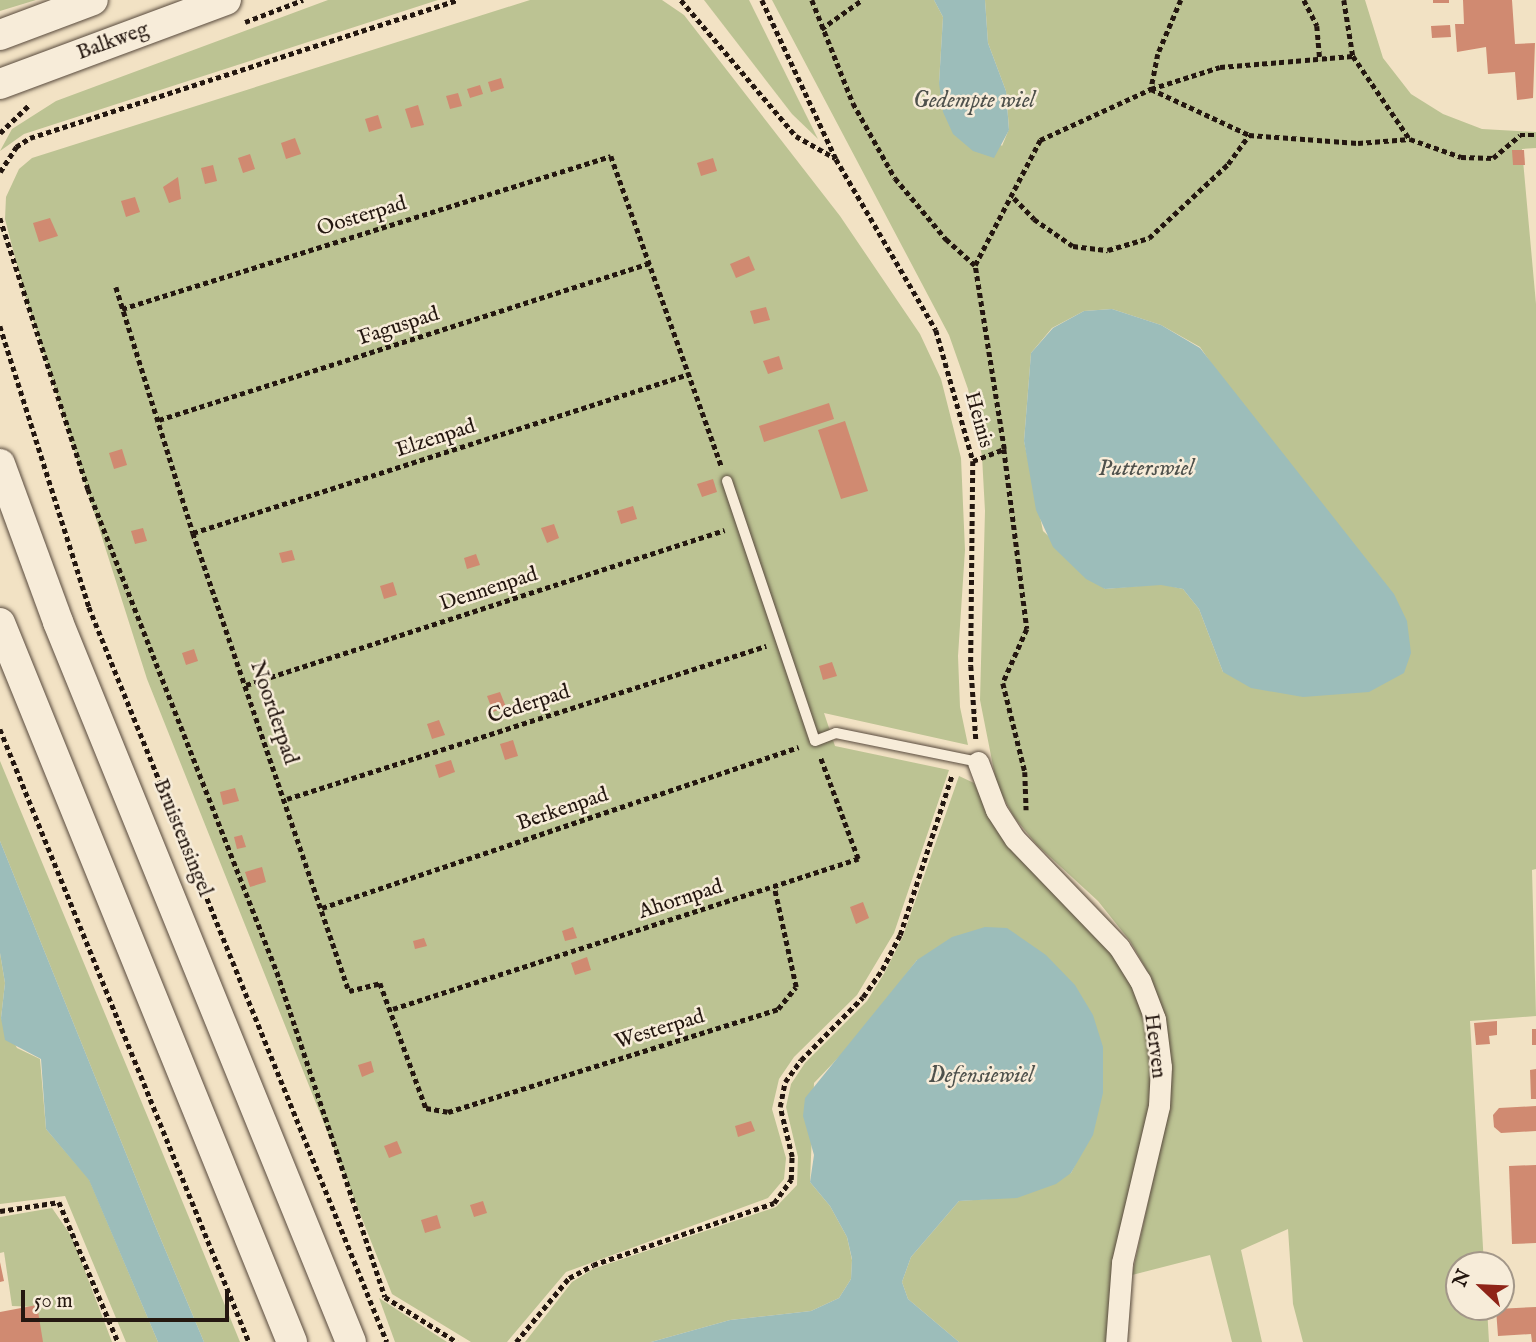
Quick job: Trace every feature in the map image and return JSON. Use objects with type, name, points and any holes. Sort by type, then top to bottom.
[{"type":"main road","points":[[0,35],[93,0]]},
{"type":"main road","name":"Balkweg","points":[[0,84],[226,0]]},
{"type":"main road","name":"Bruistensingel","points":[[0,464],[58,622],[351,1342]]},
{"type":"main road","points":[[0,623],[292,1342]]},
{"type":"street","name":"Herven","points":[[968,760],[996,810],[1028,854],[1095,917],[1119,947],[1140,980],[1155,1019],[1161,1067],[1159,1105],[1122,1263],[1116,1342]]},
{"type":"lane","points":[[727,481],[815,741],[836,733],[968,760]]},
{"type":"path","points":[[0,172],[2,160],[30,138],[456,0]]},
{"type":"path","name":"Heinis","points":[[681,0],[796,136],[836,159]]},
{"type":"path","name":"Heinis","points":[[762,0],[836,159],[936,330],[973,461],[968,760]]},
{"type":"path","points":[[812,0],[821,29],[853,103],[895,178],[946,239],[975,265]]},
{"type":"path","points":[[821,29],[862,0]]},
{"type":"path","points":[[1151,89],[1158,54],[1181,0]]},
{"type":"path","points":[[1304,0],[1317,26],[1320,60]]},
{"type":"path","points":[[1344,0],[1353,56],[1410,139]]},
{"type":"path","points":[[1028,854],[1025,772],[1003,683],[1027,629],[1004,449],[975,265],[1014,198],[1040,140],[1151,89],[1220,67],[1353,56]]},
{"type":"path","points":[[1151,89],[1249,135],[1358,143],[1410,139],[1461,157],[1493,158],[1520,135],[1536,135]]},
{"type":"path","points":[[1014,198],[1034,219],[1073,246],[1108,250],[1150,238],[1228,164],[1249,135]]},
{"type":"path","name":"Oosterpad","points":[[122,309],[611,156],[650,263]]},
{"type":"path","points":[[0,218],[88,489],[276,972],[385,1297],[457,1342]]},
{"type":"path","points":[[650,263],[727,481]]},
{"type":"path","name":"Faguspad","points":[[159,420],[650,263]]},
{"type":"path","name":"Noorderpad","points":[[116,287],[192,533],[286,799],[349,991],[380,983],[393,1009],[426,1108]]},
{"type":"path","name":"Bruistensingel","points":[[0,326],[89,607],[387,1342]]},
{"type":"path","name":"Elzenpad","points":[[192,533],[689,374]]},
{"type":"path","points":[[973,461],[1004,449]]},
{"type":"path","name":"Dennenpad","points":[[246,685],[742,525]]},
{"type":"path","name":"Cederpad","points":[[286,799],[781,641]]},
{"type":"path","points":[[0,729],[249,1342]]},
{"type":"path","name":"Ahornpad","points":[[393,1009],[858,859],[815,741]]},
{"type":"path","name":"Berkenpad","points":[[322,908],[815,741]]},
{"type":"path","points":[[516,1342],[569,1278],[593,1265],[774,1203],[791,1180],[792,1157],[780,1107],[785,1082],[800,1060],[863,997],[888,958],[968,760]]},
{"type":"path","name":"Westerpad","points":[[426,1108],[448,1112],[778,1009],[796,986],[774,887]]},
{"type":"path","points":[[0,1211],[59,1202],[118,1342]]},
{"type":"green space","points":[[0,0],[36,0],[0,11]]},
{"type":"green space","points":[[328,0],[438,0],[24,134],[0,151],[12,129],[56,101]]},
{"type":"green space","points":[[530,0],[662,0],[684,15],[840,216],[920,334],[941,379],[961,458],[965,550],[958,656],[960,707],[968,745],[824,713],[835,746],[949,770],[894,933],[857,995],[794,1057],[779,1079],[772,1109],[786,1158],[784,1179],[768,1198],[566,1272],[507,1342],[471,1342],[392,1294],[147,679],[24,292],[5,219],[6,197],[19,169],[32,158]]},
{"type":"green space","points":[[704,0],[749,0],[818,139],[792,114]]},
{"type":"green space","points":[[772,0],[934,0],[943,17],[939,83],[1002,146],[1009,129],[1006,91],[988,43],[985,0],[1365,0],[1383,58],[1411,94],[1443,114],[1482,129],[1536,132],[1536,148],[1522,149],[1536,304],[1536,869],[1532,870],[1536,1016],[1470,1021],[1483,1251],[1445,1251],[1445,1321],[1488,1321],[1489,1342],[1303,1342],[1293,1304],[1288,1229],[1241,1250],[1262,1342],[1232,1342],[1210,1255],[1132,1275],[1164,1131],[1163,1017],[1149,974],[1130,941],[1098,901],[1037,845],[1014,817],[997,786],[980,700],[985,511],[982,456],[968,389],[949,335]],"holes":[[[1112,309],[1161,325],[1200,347],[1240,405],[1223,672],[1199,609],[1183,589],[1161,584],[1105,589],[1043,531],[1024,441],[1031,353],[1052,328],[1084,311]]]},
{"type":"green space","points":[[0,761],[240,1342],[204,1342],[154,1223],[0,841]]},
{"type":"green space","points":[[959,776],[974,783],[989,816],[1090,924],[1133,982],[1147,1020],[1152,1106],[1113,1259],[1107,1342],[959,1342],[908,1299],[902,1282],[911,1257],[959,1201],[988,1199],[1071,1173],[1078,1159],[917,960],[859,1036],[814,1083],[810,1182],[830,1206],[847,1237],[852,1260],[851,1279],[839,1298],[811,1311],[730,1320],[651,1342],[525,1342],[572,1282],[593,1269],[776,1207],[797,1185],[798,1157],[786,1107],[791,1084],[805,1063],[867,1001],[885,972],[903,936]]},
{"type":"green space","points":[[0,953],[5,983],[1,1018],[17,1048],[40,1059],[46,1129],[89,1179],[158,1342],[126,1342],[65,1196],[0,1204]]},
{"type":"green space","points":[[52,1208],[72,1237],[112,1342],[42,1342],[37,1307],[12,1306],[4,1252],[0,1253],[0,1217]]},
{"type":"green space","points":[[379,1298],[447,1342],[395,1342]]},
{"type":"water","name":"Gedempte wiel","points":[[934,0],[985,0],[988,43],[1006,91],[1009,130],[994,158],[973,151],[953,134],[943,112],[939,83],[943,17]]},
{"type":"water","name":"Putterswiel","points":[[1112,309],[1161,325],[1200,348],[1394,594],[1407,621],[1411,653],[1404,673],[1369,692],[1303,697],[1251,688],[1223,672],[1199,609],[1183,589],[1161,585],[1105,589],[1086,579],[1053,547],[1036,510],[1024,441],[1031,353],[1053,328],[1084,311]]},
{"type":"water","points":[[0,841],[204,1342],[158,1342],[89,1180],[46,1129],[41,1059],[5,1040],[1,1018],[5,983],[0,953]]},
{"type":"water","name":"Defensiewiel","points":[[985,927],[1007,928],[1046,955],[1075,985],[1093,1015],[1103,1047],[1103,1093],[1093,1135],[1071,1173],[1056,1184],[1017,1198],[959,1201],[911,1257],[902,1282],[908,1299],[959,1342],[651,1342],[730,1320],[811,1311],[839,1298],[851,1279],[852,1259],[847,1237],[830,1206],[810,1182],[814,1155],[803,1116],[805,1098],[917,960],[952,937]]},
{"type":"building","points":[[1433,0],[1449,0],[1449,3],[1433,3]]},
{"type":"building","points":[[1463,0],[1512,0],[1515,44],[1535,43],[1533,98],[1517,100],[1515,72],[1488,74],[1486,47],[1457,52],[1455,24],[1464,24]]},
{"type":"building","points":[[1450,25],[1451,37],[1432,38],[1431,26]]},
{"type":"building","points":[[501,78],[504,88],[491,92],[488,82]]},
{"type":"building","points":[[480,85],[483,94],[470,98],[467,89]]},
{"type":"building","points":[[458,93],[462,106],[450,109],[446,96]]},
{"type":"building","points":[[418,105],[424,125],[411,128],[405,109]]},
{"type":"building","points":[[378,115],[382,128],[369,132],[365,119]]},
{"type":"building","points":[[295,138],[301,154],[286,159],[281,143]]},
{"type":"building","points":[[1512,150],[1524,150],[1525,165],[1513,165]]},
{"type":"building","points":[[250,154],[255,169],[243,173],[238,158]]},
{"type":"building","points":[[713,158],[717,171],[701,176],[697,163]]},
{"type":"building","points":[[213,165],[217,181],[205,184],[201,168]]},
{"type":"building","points":[[178,177],[181,199],[169,203],[163,187]]},
{"type":"building","points":[[135,197],[140,212],[126,217],[121,201]]},
{"type":"building","points":[[50,218],[58,236],[39,242],[33,223]]},
{"type":"building","points":[[749,256],[755,270],[736,278],[730,264]]},
{"type":"building","points":[[766,307],[770,320],[754,324],[750,311]]},
{"type":"building","points":[[779,356],[783,369],[768,374],[763,361]]},
{"type":"building","points":[[829,403],[834,419],[764,442],[759,426]]},
{"type":"building","points":[[845,421],[868,491],[841,499],[818,430]]},
{"type":"building","points":[[122,449],[127,465],[114,469],[109,453]]},
{"type":"building","points":[[713,479],[717,492],[702,497],[697,484]]},
{"type":"building","points":[[633,506],[637,519],[621,524],[617,511]]},
{"type":"building","points":[[554,524],[559,538],[547,543],[541,528]]},
{"type":"building","points":[[143,528],[147,541],[135,544],[131,531]]},
{"type":"building","points":[[292,550],[295,560],[282,563],[279,553]]},
{"type":"building","points":[[476,554],[480,565],[467,569],[464,558]]},
{"type":"building","points":[[393,582],[397,595],[384,599],[380,586]]},
{"type":"building","points":[[194,649],[198,661],[186,665],[182,653]]},
{"type":"building","points":[[832,662],[837,676],[823,680],[819,666]]},
{"type":"building","points":[[500,692],[506,707],[493,712],[487,696]]},
{"type":"building","points":[[439,720],[445,735],[432,739],[427,724]]},
{"type":"building","points":[[513,740],[518,756],[505,760],[500,744]]},
{"type":"building","points":[[451,760],[455,772],[439,778],[435,765]]},
{"type":"building","points":[[235,788],[239,801],[223,805],[220,792]]},
{"type":"building","points":[[242,835],[246,847],[237,849],[234,837]]},
{"type":"building","points":[[262,867],[266,882],[250,887],[245,872]]},
{"type":"building","points":[[863,902],[869,918],[856,924],[850,907]]},
{"type":"building","points":[[573,927],[577,938],[565,941],[562,931]]},
{"type":"building","points":[[424,938],[427,946],[415,949],[413,941]]},
{"type":"building","points":[[587,957],[591,970],[575,975],[571,963]]},
{"type":"building","points":[[1497,1021],[1497,1035],[1489,1036],[1490,1044],[1476,1045],[1474,1023]]},
{"type":"building","points":[[1532,1029],[1536,1029],[1536,1045],[1532,1045]]},
{"type":"building","points":[[371,1061],[374,1072],[362,1077],[358,1065]]},
{"type":"building","points":[[1536,1069],[1536,1099],[1531,1099],[1530,1070]]},
{"type":"building","points":[[1536,1106],[1536,1131],[1501,1133],[1494,1127],[1493,1115],[1499,1108]]},
{"type":"building","points":[[751,1121],[755,1131],[738,1137],[735,1126]]},
{"type":"building","points":[[397,1141],[402,1153],[389,1158],[384,1146]]},
{"type":"building","points":[[1536,1165],[1536,1243],[1512,1244],[1509,1166]]},
{"type":"building","points":[[483,1201],[487,1213],[474,1217],[470,1205]]},
{"type":"building","points":[[437,1215],[441,1228],[425,1233],[421,1220]]},
{"type":"building","points":[[0,1262],[4,1281],[0,1282]]},
{"type":"building","points":[[37,1305],[43,1342],[0,1342],[0,1312]]},
{"type":"building","points":[[1536,1307],[1536,1342],[1532,1342],[1531,1334],[1498,1336],[1497,1321],[1515,1321],[1515,1308]]}]
